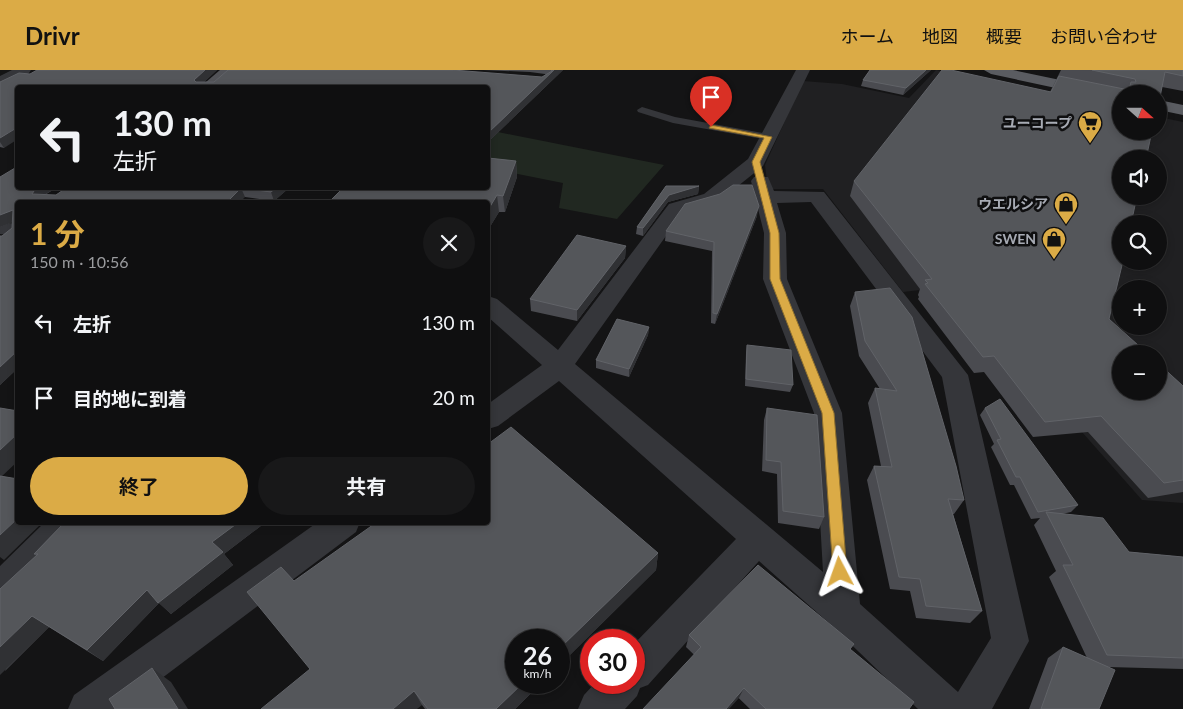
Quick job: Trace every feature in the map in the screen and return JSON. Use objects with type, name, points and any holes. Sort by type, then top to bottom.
[{"type":"highway","points":[[991,70],[1112,95]]},
{"type":"highway","points":[[1168,107],[1183,110]]},
{"type":"main road","points":[[210,85],[230,70]]},
{"type":"street","points":[[0,82],[24,70]]},
{"type":"street","points":[[490,417],[560,366],[676,208],[710,198],[756,162],[803,70]]},
{"type":"street","points":[[756,162],[775,233],[775,279],[828,413],[844,612]]},
{"type":"street","points":[[765,198],[817,196],[955,375],[1010,641],[970,709]]},
{"type":"street","points":[[490,306],[844,612],[947,709]]},
{"type":"street","points":[[0,590],[65,525]]},
{"type":"street","points":[[88,709],[340,525]]},
{"type":"street","points":[[645,659],[758,539]]},
{"type":"street","points":[[598,709],[611,694]]},
{"type":"lane","points":[[642,110],[673,120],[768,137]]},
{"type":"shaded area","points":[[936,70],[1112,107],[1112,140],[1168,140],[1168,119],[1183,122],[1183,503],[1142,500],[953,286],[903,292],[823,189],[768,189],[765,165],[803,81],[842,84],[909,98]]},
{"type":"shaded area","points":[[490,130],[664,165],[617,219],[559,208],[563,183],[490,168]]},
{"type":"building","points":[[37,70],[205,70],[194,80],[196,82],[214,82],[228,70],[453,70],[542,77],[551,70],[554,70],[490,131],[490,85],[15,85],[15,129],[0,138],[0,82],[19,73],[30,74]]},
{"type":"building","points":[[870,70],[926,70],[906,88],[863,80]]},
{"type":"building","points":[[942,70],[951,70],[1051,92],[1059,76],[1112,87],[1112,140],[1150,140],[1148,150],[1112,150],[1112,205],[1135,205],[1133,215],[1112,215],[1112,270],[1121,270],[1118,280],[1112,280],[1112,307],[1109,319],[1112,322],[1112,335],[1127,335],[1138,345],[1112,345],[1112,400],[1167,400],[1167,371],[1183,386],[1183,480],[1164,483],[1101,416],[1045,422],[994,356],[983,357],[925,284],[928,283],[925,280],[932,279],[854,181]]},
{"type":"building","points":[[1092,70],[1183,70],[1183,76],[1165,72],[1162,85],[1130,85],[1131,82],[1136,82],[1135,79]]},
{"type":"building","points":[[490,158],[516,161],[503,196],[497,195],[490,207],[490,200],[331,200],[341,190],[490,190]]},
{"type":"building","points":[[15,168],[15,190],[35,190],[32,194],[56,195],[63,190],[239,190],[229,200],[15,200],[15,353],[0,367],[0,236],[12,228],[13,210],[0,215],[0,177]]},
{"type":"building","points":[[733,185],[752,185],[759,206],[717,314],[713,313],[714,242],[666,231],[685,204],[720,194]]},
{"type":"building","points":[[666,186],[699,186],[669,195],[643,228],[637,227]]},
{"type":"building","points":[[256,190],[274,190],[271,192]]},
{"type":"building","points":[[577,235],[626,246],[577,310],[530,299]]},
{"type":"building","points":[[890,288],[912,317],[956,466],[964,500],[948,499],[982,611],[926,606],[920,579],[899,577],[874,466],[892,467],[875,388],[897,391],[865,341],[855,292]]},
{"type":"building","points":[[617,319],[649,327],[629,369],[596,360]]},
{"type":"building","points":[[747,345],[791,350],[793,385],[746,379]]},
{"type":"building","points":[[1000,399],[1078,505],[1038,512],[1020,477],[1016,477],[997,440],[1001,439],[985,408]]},
{"type":"building","points":[[0,408],[15,410],[15,436],[0,450]]},
{"type":"building","points":[[767,408],[817,415],[824,517],[783,511],[781,462],[766,460]]},
{"type":"building","points":[[511,427],[658,553],[570,638],[570,629],[505,629],[505,694],[512,694],[496,709],[428,709],[414,691],[393,709],[261,709],[310,669],[247,592],[281,567],[294,581],[373,525],[490,525],[490,443]]},
{"type":"building","points":[[0,476],[15,478],[15,521],[0,535]]},
{"type":"building","points":[[1046,512],[1103,518],[1129,552],[1183,557],[1183,658],[1107,655],[1063,565],[1073,565]]},
{"type":"building","points":[[62,525],[235,525],[212,542],[223,552],[158,603],[147,590],[87,650],[32,616],[0,647],[0,589],[38,554],[34,554]]},
{"type":"building","points":[[758,565],[854,644],[850,649],[914,702],[909,709],[766,709],[744,688],[726,709],[643,709],[701,647],[689,635]]},
{"type":"building","points":[[1063,647],[1115,670],[1099,709],[1041,709]]},
{"type":"building","points":[[152,668],[178,709],[115,709],[109,699]]},
{"type":"place","name":"ユーコープ","points":[[1090,144]]},
{"type":"place","name":"ウエルシア","points":[[1066,225]]},
{"type":"place","name":"SWEN","points":[[1054,260]]},
{"type":"route","points":[[711,127],[768,137],[756,162],[775,233],[775,279],[828,413],[840,572]]}]
